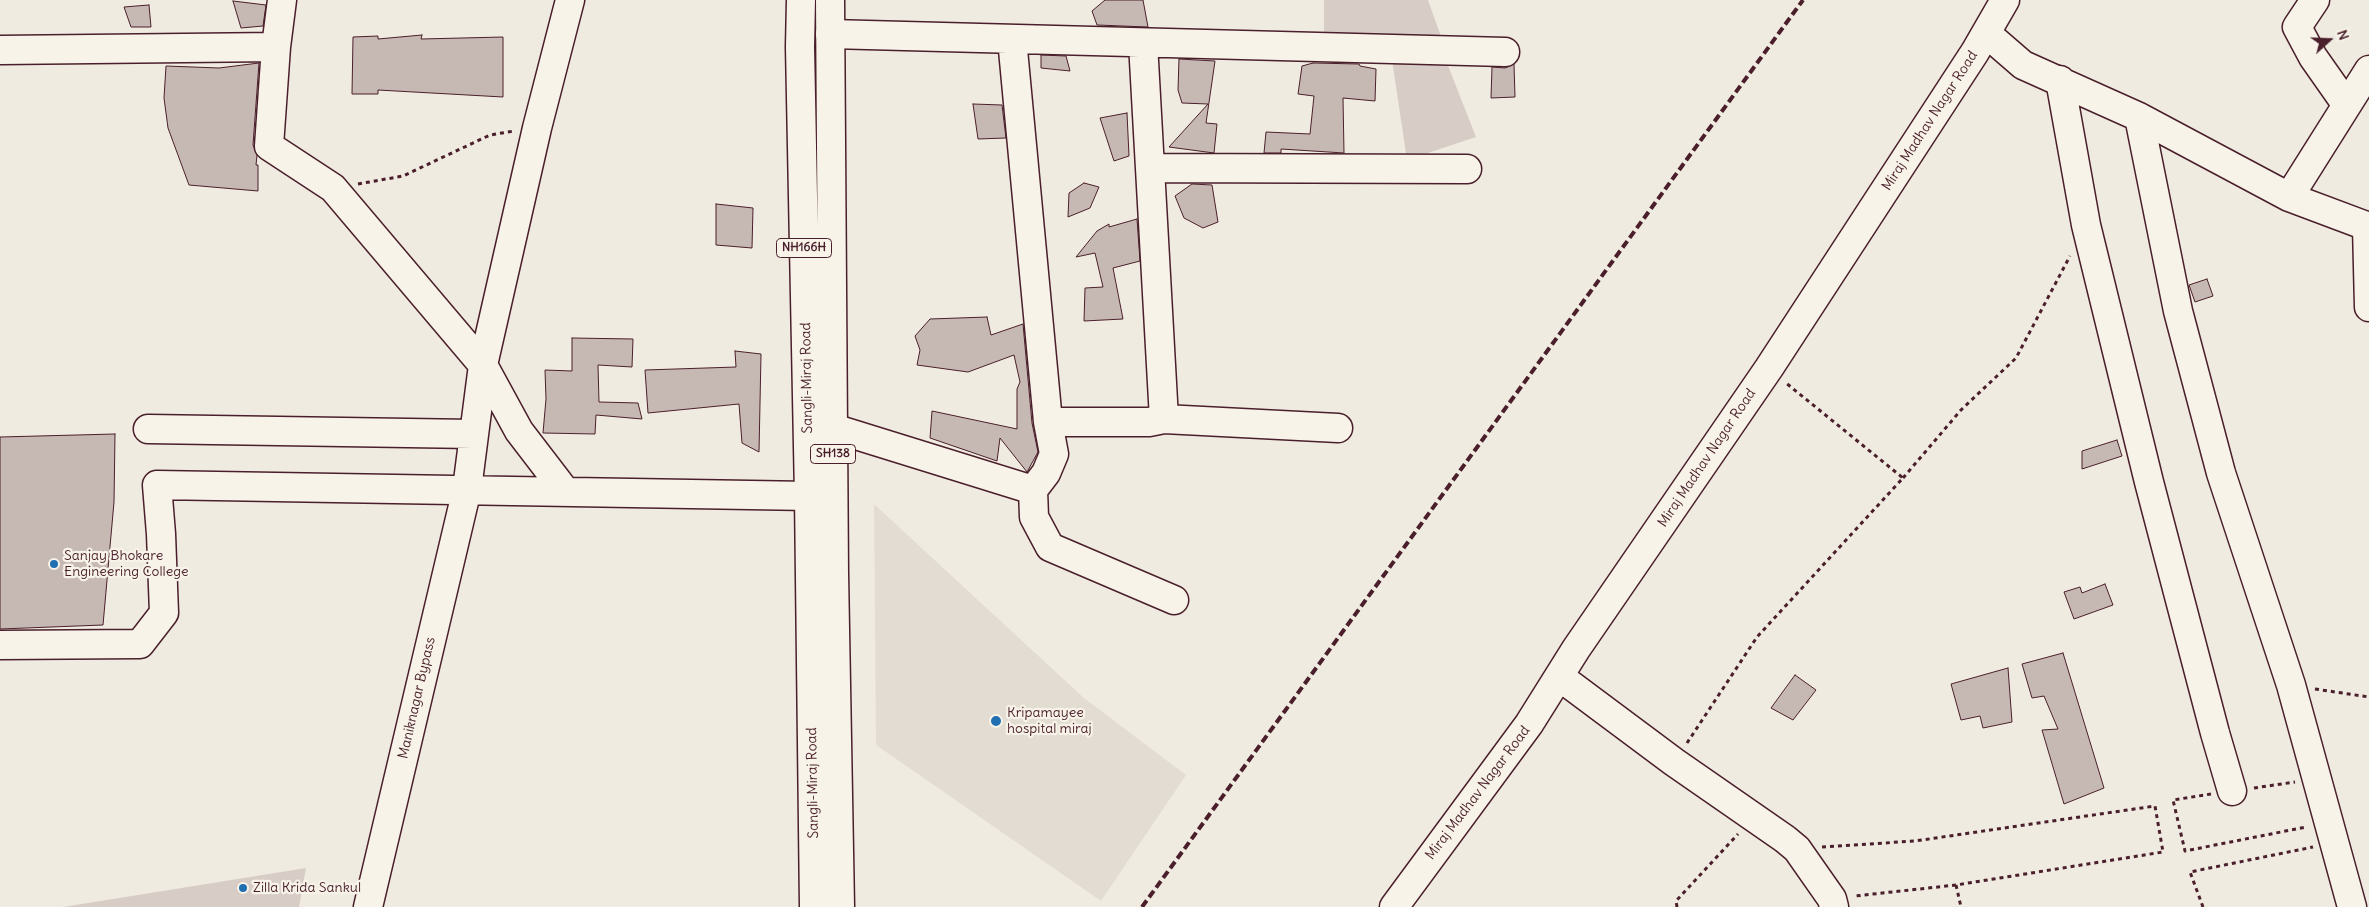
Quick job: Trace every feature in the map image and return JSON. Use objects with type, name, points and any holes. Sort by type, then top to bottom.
[{"type":"main road","points":[[282,0],[276,48],[269,146],[333,188],[483,365],[518,431],[565,491]]},
{"type":"main road","points":[[148,429],[473,434],[483,365],[537,128],[570,0]]},
{"type":"main road","name":"Sangli-Miraj Road","points":[[801,0],[800,47],[809,496],[814,907]]},
{"type":"main road","name":"Sangli-Miraj Road","points":[[830,0],[833,428],[840,907]]},
{"type":"main road","name":"Miraj Madhav Nagar Road","points":[[1394,907],[1529,724],[1576,649],[1768,368],[2006,0]]},
{"type":"main road","points":[[2315,0],[2297,27],[2313,57],[2346,104]]},
{"type":"main road","points":[[1986,33],[2023,65],[2139,117],[2289,197],[2368,227],[2369,307]]},
{"type":"main road","points":[[830,34],[1505,52]]},
{"type":"main road","points":[[1012,39],[1048,422],[1054,454],[1046,473],[1032,490],[1034,517],[1050,547],[1174,600]]},
{"type":"main road","points":[[1143,43],[1164,420]]},
{"type":"main road","points":[[0,50],[276,48]]},
{"type":"main road","points":[[2289,197],[2369,70]]},
{"type":"main road","points":[[2060,80],[2086,225],[2151,491],[2232,791]]},
{"type":"main road","points":[[2139,117],[2178,311],[2216,454],[2291,685],[2352,907]]},
{"type":"main road","points":[[1150,168],[1467,169]]},
{"type":"main road","points":[[1048,422],[1149,422],[1164,420],[1338,428]]},
{"type":"main road","points":[[833,428],[1032,490]]},
{"type":"main road","name":"Maniknagar Bypass","points":[[368,907],[467,490],[473,434]]},
{"type":"main road","points":[[0,645],[140,644],[164,613],[162,534],[157,485],[809,496]]},
{"type":"main road","points":[[1560,677],[1674,762],[1797,849],[1833,903]]},
{"type":"path","points":[[333,188],[404,176],[490,135],[537,128]]},
{"type":"path","points":[[1674,762],[1757,637],[1903,478],[1962,410],[2016,358],[2086,225]]},
{"type":"path","points":[[1768,368],[1903,478]]},
{"type":"path","points":[[2291,685],[2369,697]]},
{"type":"path","points":[[2317,778],[2173,800],[2185,851],[2331,832]]},
{"type":"path","points":[[1797,849],[1915,842],[2155,806],[2164,852],[1833,903]]},
{"type":"path","points":[[1677,907],[1676,901],[1754,818]]},
{"type":"path","points":[[2203,907],[2190,872],[2331,832]]},
{"type":"path","points":[[1956,885],[1960,907]]},
{"type":"shaded area","points":[[1324,0],[1428,0],[1443,42],[1324,33]]},
{"type":"shaded area","points":[[1392,60],[1447,63],[1476,137],[1407,160]]},
{"type":"shaded area","name":"Kripamayee hospital miraj","points":[[874,504],[1084,698],[1186,775],[1101,901],[876,745]]},
{"type":"shaded area","name":"Zilla Krida Sankul","points":[[306,868],[299,907],[63,907]]},
{"type":"building","points":[[1105,0],[1143,0],[1148,27],[1097,25],[1092,11]]},
{"type":"building","points":[[233,1],[266,5],[263,26],[241,28]]},
{"type":"building","points":[[149,5],[151,27],[131,27],[124,7]]},
{"type":"building","points":[[422,35],[421,39],[503,37],[503,97],[378,90],[378,94],[352,94],[353,37],[378,36],[378,39]]},
{"type":"building","points":[[1041,55],[1066,56],[1070,71],[1041,68]]},
{"type":"building","points":[[1179,59],[1215,61],[1206,123],[1217,124],[1214,153],[1169,147],[1208,104],[1182,103],[1178,90]]},
{"type":"building","points":[[259,63],[253,145],[257,155],[258,191],[189,185],[168,128],[164,98],[166,66],[219,68]]},
{"type":"building","points":[[1313,63],[1359,64],[1360,66],[1376,69],[1375,101],[1343,98],[1344,153],[1281,149],[1281,153],[1264,153],[1266,132],[1310,134],[1314,96],[1298,94],[1302,66]]},
{"type":"building","points":[[1514,64],[1515,97],[1491,98],[1492,67],[1505,68]]},
{"type":"building","points":[[973,104],[1002,105],[1006,138],[978,139]]},
{"type":"building","points":[[1127,113],[1129,156],[1114,161],[1100,118]]},
{"type":"building","points":[[1084,183],[1099,187],[1090,208],[1068,217],[1069,193]]},
{"type":"building","points":[[1192,184],[1212,185],[1218,222],[1203,228],[1184,218],[1175,196]]},
{"type":"building","points":[[716,204],[753,208],[752,248],[716,245]]},
{"type":"building","points":[[1137,219],[1140,261],[1113,268],[1123,319],[1084,321],[1085,288],[1103,287],[1095,253],[1076,257],[1097,231],[1109,224],[1109,227]]},
{"type":"building","points":[[2207,279],[2213,296],[2195,302],[2189,285]]},
{"type":"building","points":[[987,317],[991,335],[1023,324],[1032,423],[1038,452],[1027,472],[1000,438],[997,461],[930,438],[932,411],[1017,429],[1017,389],[1020,382],[1014,355],[968,372],[917,365],[920,350],[915,336],[930,319]]},
{"type":"building","points":[[572,338],[633,339],[632,367],[598,365],[599,402],[638,403],[642,419],[596,415],[595,434],[543,433],[546,399],[545,370],[572,371]]},
{"type":"building","points":[[735,351],[761,354],[759,452],[742,443],[739,404],[648,413],[645,370],[736,367]]},
{"type":"building","name":"Sanjay Bhokare Engineering College","points":[[115,434],[114,502],[103,625],[0,629],[0,437]]},
{"type":"building","points":[[2117,440],[2122,456],[2082,469],[2082,451]]},
{"type":"building","points":[[2105,584],[2113,605],[2074,619],[2064,592],[2080,587],[2082,593]]},
{"type":"building","points":[[2063,653],[2104,788],[2064,804],[2042,730],[2058,729],[2044,696],[2032,698],[2022,664]]},
{"type":"building","points":[[2008,668],[2012,722],[1983,728],[1980,716],[1961,720],[1951,684]]},
{"type":"building","points":[[1795,675],[1816,690],[1793,720],[1771,708]]},
{"type":"railway","points":[[1142,907],[1803,0]]},
{"type":"place","name":"Sanjay Bhokare Engineering College","points":[[54,564]]},
{"type":"place","name":"Kripamayee hospital miraj","points":[[996,721]]},
{"type":"place","name":"Zilla Krida Sankul","points":[[243,888]]}]
